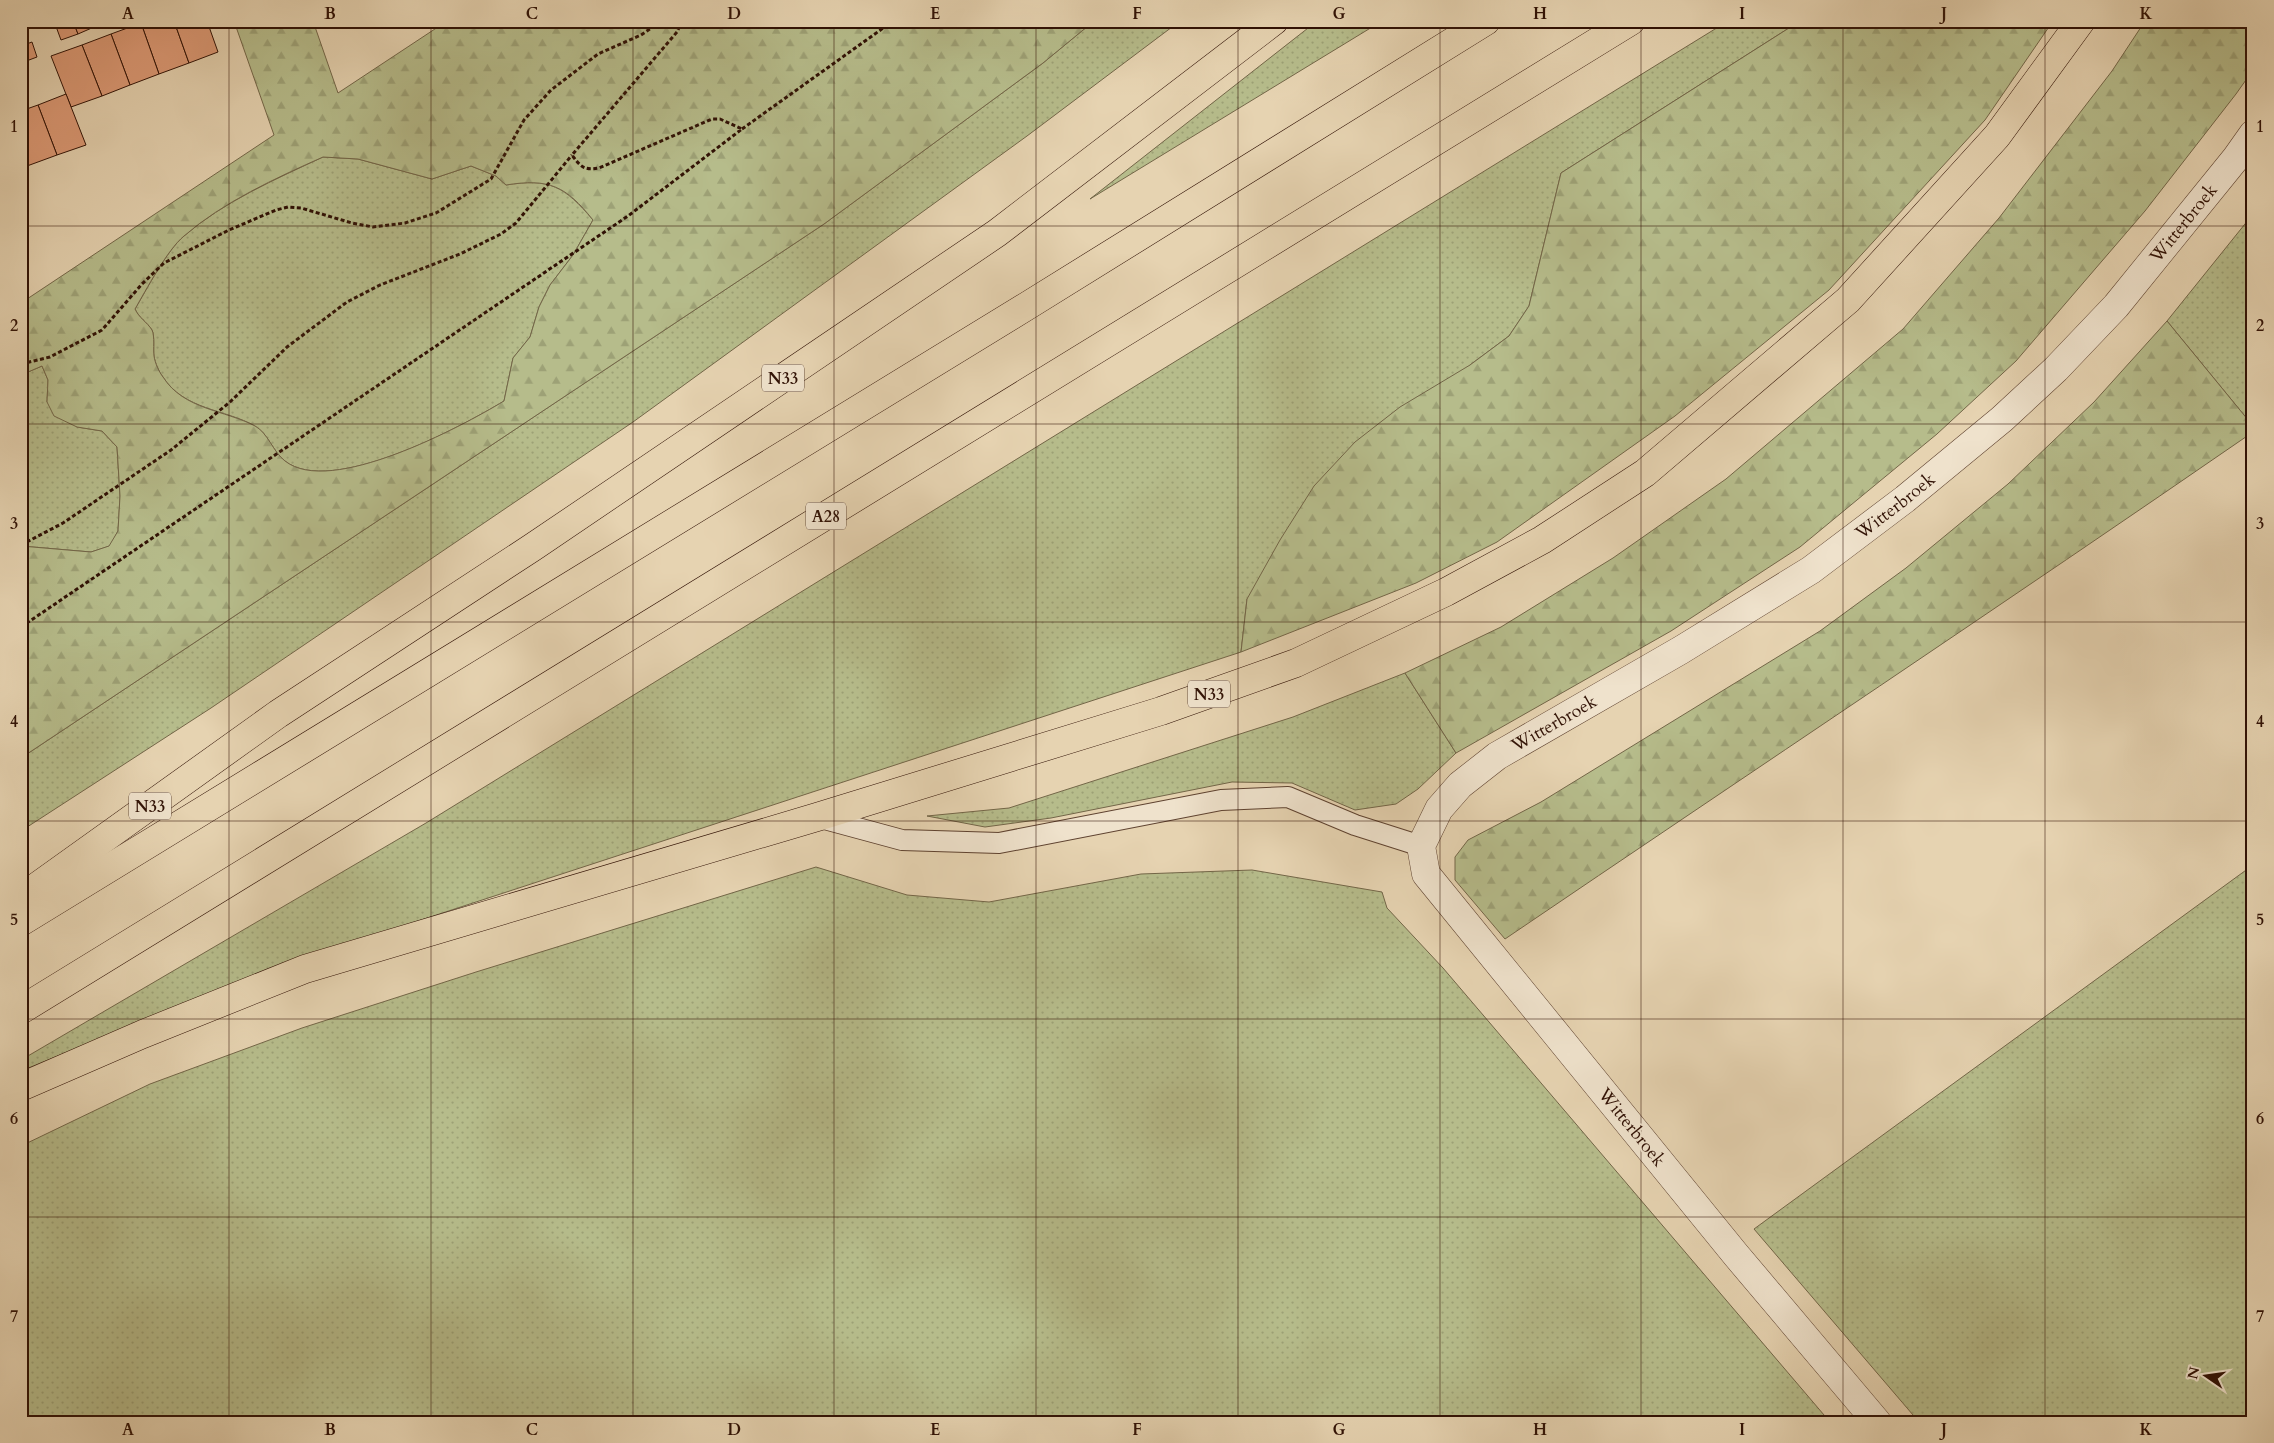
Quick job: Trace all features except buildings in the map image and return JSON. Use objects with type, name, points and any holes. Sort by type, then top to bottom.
[{"type":"highway","name":"N33","points":[[21,898],[278,714],[525,552],[997,233],[1274,21]]},
{"type":"highway","points":[[21,922],[1028,306],[1486,21]]},
{"type":"highway","name":"A28","points":[[21,1010],[1632,21]]},
{"type":"highway","name":"N33","points":[[21,1087],[143,1034],[305,969],[1161,711],[1296,663],[1446,592],[1542,540],[1645,473],[1848,300],[1997,136],[2081,21]]},
{"type":"street","name":"Witterbroek","points":[[1877,1422],[1736,1255],[1426,874],[1421,846],[1439,809],[1460,785],[1496,756],[1681,650],[1811,570],[1905,499],[2002,419],[2056,369],[2116,306],[2236,158],[2253,134]]},
{"type":"lane","points":[[817,816],[902,840],[999,843],[1221,800],[1288,797],[1355,825],[1421,846]]},
{"type":"path","points":[[21,364],[50,357],[102,330],[164,262],[229,230],[276,210],[288,207],[300,208],[352,223],[380,227],[405,224],[436,213],[491,179],[524,120],[551,90],[598,54],[641,35],[662,21]]},
{"type":"path","points":[[21,545],[64,524],[171,450],[230,402],[287,347],[347,302],[380,285],[460,254],[501,234],[516,223],[572,154],[677,32],[682,21]]},
{"type":"path","points":[[21,627],[628,216],[742,129],[893,21]]},
{"type":"path","points":[[572,154],[581,167],[590,170],[599,168],[712,119],[720,120],[742,129]]},
{"type":"green space","points":[[234,21],[313,21],[338,93],[447,21],[1094,21],[1043,63],[824,224],[21,758],[21,546],[91,552],[109,546],[118,531],[120,496],[117,447],[102,431],[77,427],[54,416],[47,402],[48,380],[42,366],[21,375],[21,303],[274,135]],"holes":[[[323,157],[358,159],[432,179],[471,166],[496,176],[506,185],[521,183],[545,184],[565,192],[593,220],[573,255],[550,285],[539,307],[530,337],[513,358],[504,401],[428,441],[395,454],[363,465],[332,470],[306,470],[285,461],[260,429],[193,403],[172,388],[156,364],[152,330],[135,309],[157,271],[177,242],[216,212],[269,182]]]},
{"type":"green space","points":[[1094,21],[1180,21],[1027,136],[633,422],[211,708],[21,831],[21,758],[824,224],[1043,63]]},
{"type":"green space","points":[[1317,21],[1382,21],[1090,199]]},
{"type":"green space","points":[[1728,21],[1800,21],[1561,173],[1529,306],[1509,336],[1470,365],[1247,599],[1241,652],[271,969],[21,1071],[21,1060],[426,823]]},
{"type":"green space","points":[[1800,21],[2053,21],[1985,120],[1829,290],[1675,416],[1497,542],[1416,583],[1241,652],[1247,599],[1280,540],[1314,486],[1355,442],[1400,407],[1470,365],[1509,336],[1529,306],[1561,173]]},
{"type":"green space","points":[[2145,21],[2253,21],[2253,70],[2145,211],[2016,361],[1937,434],[1800,547],[1671,631],[1456,753],[1405,673],[1501,627],[1613,558],[1726,479],[1903,329],[1999,218],[2112,71]]},
{"type":"green space","points":[[323,157],[358,159],[432,179],[471,166],[496,176],[506,185],[534,183],[555,187],[573,199],[593,220],[573,255],[550,285],[539,307],[530,337],[513,358],[504,401],[428,441],[396,454],[363,465],[333,470],[306,470],[285,461],[260,429],[243,420],[193,403],[172,388],[156,364],[152,330],[135,309],[164,260],[184,236],[233,202]]},
{"type":"green space","points":[[2253,214],[2253,426],[2167,321]]},
{"type":"green space","points":[[2167,321],[2253,426],[2253,432],[1505,939],[1455,880],[1455,857],[1468,840],[1541,802],[1820,631],[1906,568],[2008,484],[2094,402]]},
{"type":"green space","points":[[42,366],[48,380],[47,402],[77,427],[102,431],[117,447],[120,496],[118,531],[110,546],[91,552],[21,546],[21,375]]},
{"type":"green space","points":[[1405,673],[1456,753],[1418,789],[1396,804],[1355,810],[1292,783],[1232,782],[1051,818],[985,827],[927,816],[1009,808],[1293,717]]},
{"type":"green space","points":[[2253,865],[2253,1422],[1919,1422],[1754,1229]]},
{"type":"green space","points":[[816,867],[907,895],[989,902],[1141,874],[1252,870],[1382,892],[1387,908],[1443,968],[1830,1422],[21,1422],[21,1146],[150,1084],[302,1028]]}]
